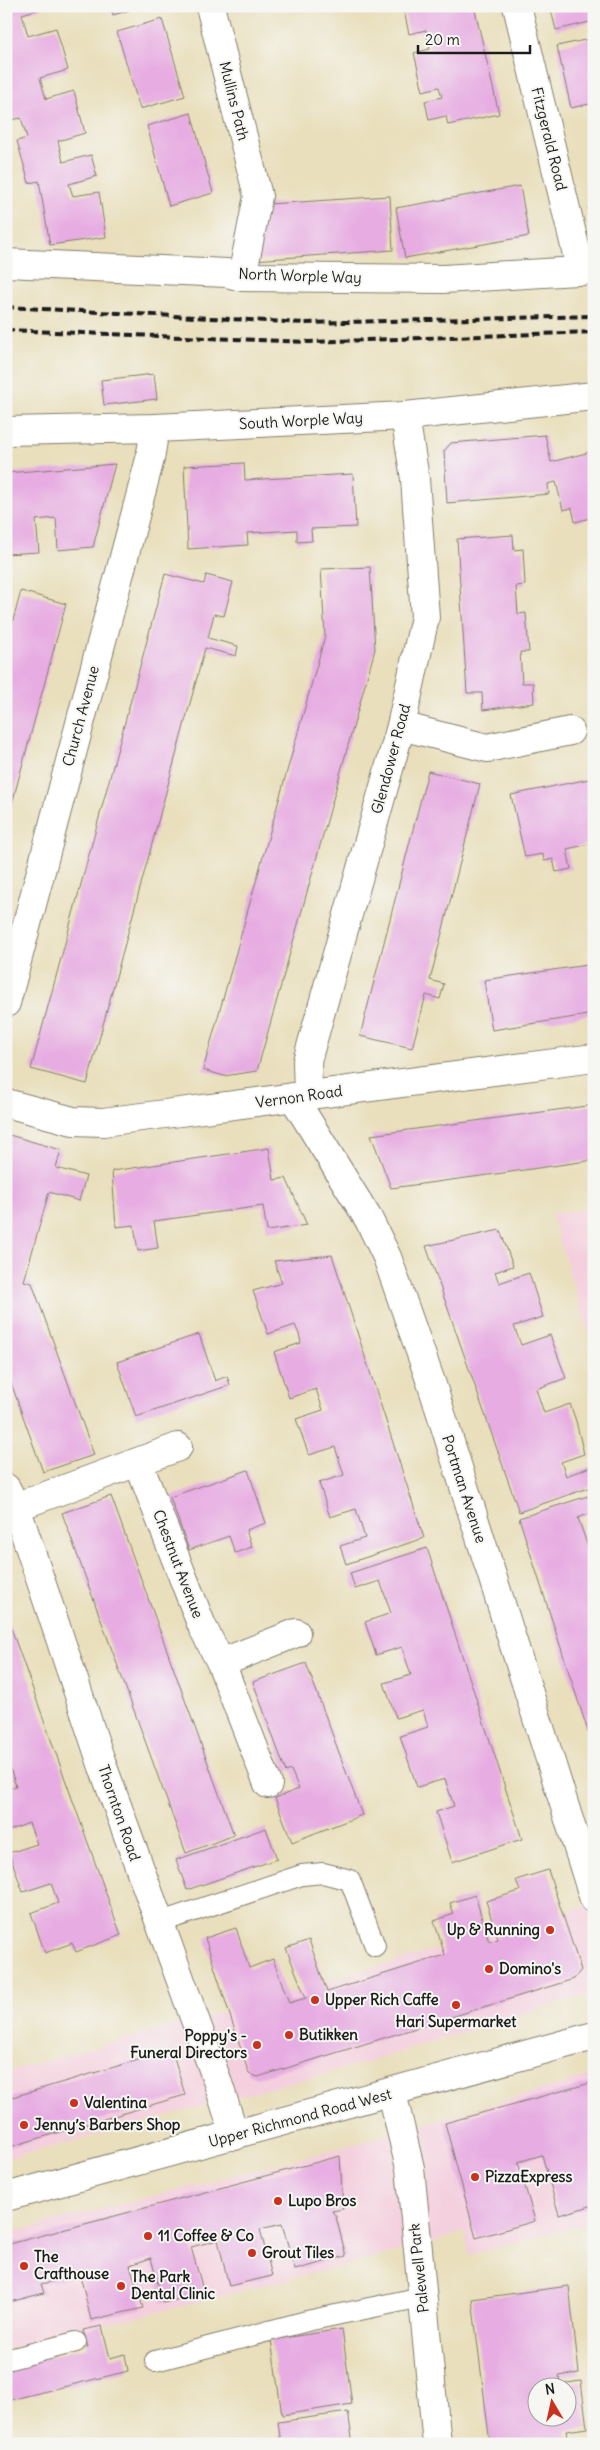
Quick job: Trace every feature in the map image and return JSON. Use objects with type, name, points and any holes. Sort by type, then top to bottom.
[{"type":"main road","name":"Mullins Path","points":[[210,6],[258,196],[242,277]]},
{"type":"main road","name":"Fitzgerald Road","points":[[517,6],[587,271]]},
{"type":"main road","name":"North Worple Way","points":[[6,263],[227,273],[242,277],[443,279],[587,271]]},
{"type":"main road","name":"South Worple Way","points":[[6,431],[155,428],[405,416],[594,396]]},
{"type":"main road","name":"Glendower Road","points":[[301,1096],[306,1062],[401,726],[425,617],[415,479],[405,416]]},
{"type":"main road","name":"Church Avenue","points":[[6,1004],[150,459],[155,428]]},
{"type":"main road","points":[[401,726],[487,748],[570,732]]},
{"type":"main road","name":"Vernon Road","points":[[6,1103],[73,1121],[103,1122],[594,1058]]},
{"type":"main road","name":"Portman Avenue","points":[[301,1096],[369,1220],[387,1257],[432,1385],[594,1898]]},
{"type":"main road","points":[[11,1498],[138,1462],[178,1448]]},
{"type":"main road","name":"Chestnut Avenue","points":[[138,1462],[202,1626],[221,1663],[268,1784]]},
{"type":"main road","name":"Thornton Road","points":[[11,1498],[158,1923],[217,2080],[235,2136]]},
{"type":"main road","points":[[221,1663],[296,1633]]},
{"type":"main road","name":"Upper Richmond Road West","points":[[6,2197],[235,2136],[594,2036]]},
{"type":"main road","name":"Palewell Park","points":[[392,2093],[410,2168],[437,2444]]},
{"type":"lane","points":[[158,1923],[302,1875],[323,1873],[350,1880],[375,1946]]},
{"type":"lane","points":[[156,2361],[307,2321],[422,2296]]},
{"type":"lane","points":[[6,2360],[76,2342]]},
{"type":"shaded area","points":[[594,1209],[594,1350],[551,1214]]},
{"type":"shaded area","points":[[594,1904],[594,1992],[357,2065],[6,2159],[6,2072],[195,2020]]},
{"type":"shaded area","points":[[594,2075],[594,2222],[469,2255],[465,2231],[417,2247],[6,2350],[6,2234],[337,2149]]},
{"type":"building","points":[[6,6],[50,6],[22,14],[28,36],[56,28],[68,70],[40,78],[46,99],[74,91],[85,133],[58,141],[63,162],[91,155],[97,176],[69,184],[73,196],[99,192],[106,237],[50,245],[39,181],[29,183],[17,141],[27,138],[21,118],[11,120],[6,100],[6,76],[9,75],[6,66]]},
{"type":"building","points":[[111,6],[140,6],[140,7],[113,15]]},
{"type":"building","points":[[403,6],[474,6],[499,114],[448,125],[446,116],[429,120],[425,101],[442,97],[439,87],[423,91],[414,53],[430,49],[426,30],[409,34]]},
{"type":"building","points":[[550,6],[594,6],[594,21],[556,30]]},
{"type":"building","points":[[162,19],[185,96],[140,109],[117,32]]},
{"type":"building","points":[[594,38],[594,103],[571,108],[557,46]]},
{"type":"building","points":[[191,113],[213,193],[169,206],[147,126]]},
{"type":"building","points":[[520,186],[529,236],[405,258],[396,208]]},
{"type":"building","points":[[390,196],[393,250],[254,260],[269,204]]},
{"type":"building","points":[[594,206],[594,227],[593,227],[588,207]]},
{"type":"building","points":[[154,374],[157,399],[104,405],[101,380]]},
{"type":"building","points":[[545,435],[551,462],[594,451],[594,517],[575,522],[572,508],[563,510],[556,482],[548,484],[549,494],[447,503],[444,451],[451,443]]},
{"type":"building","points":[[244,463],[245,480],[353,474],[356,527],[311,529],[312,541],[297,542],[297,530],[247,533],[248,545],[188,549],[184,466]]},
{"type":"building","points":[[115,464],[93,547],[58,550],[56,518],[36,520],[39,552],[6,554],[6,473]]},
{"type":"building","points":[[513,535],[514,550],[523,549],[525,585],[516,586],[518,614],[526,613],[529,652],[520,652],[522,683],[533,683],[534,703],[483,710],[482,693],[467,693],[457,539]]},
{"type":"building","points":[[370,567],[375,649],[257,1071],[224,1076],[203,1070],[325,636],[321,569]]},
{"type":"building","points":[[165,574],[204,584],[206,575],[233,582],[224,616],[214,614],[208,638],[238,646],[236,656],[205,648],[87,1084],[31,1069]]},
{"type":"building","points":[[21,591],[66,604],[7,822],[6,647]]},
{"type":"building","points":[[428,771],[480,784],[430,980],[444,984],[440,999],[426,995],[412,1048],[360,1036]]},
{"type":"building","points":[[594,778],[594,843],[567,849],[571,869],[556,872],[553,859],[544,861],[543,854],[525,857],[511,795]]},
{"type":"building","points":[[594,964],[594,1014],[492,1030],[484,980]]},
{"type":"building","points":[[594,1105],[594,1160],[496,1174],[391,1188],[371,1135]]},
{"type":"building","points":[[6,1134],[61,1150],[56,1168],[86,1176],[79,1201],[49,1192],[24,1281],[32,1283],[94,1455],[43,1472],[6,1369]]},
{"type":"building","points":[[269,1148],[274,1180],[286,1178],[307,1225],[267,1231],[263,1206],[154,1221],[158,1248],[138,1251],[134,1225],[116,1227],[112,1171]]},
{"type":"building","points":[[500,1230],[513,1266],[495,1272],[499,1283],[529,1273],[543,1317],[514,1326],[521,1345],[550,1335],[566,1378],[536,1389],[544,1413],[570,1404],[576,1421],[584,1454],[561,1462],[566,1476],[590,1467],[594,1479],[594,1486],[519,1512],[426,1246]]},
{"type":"building","points":[[332,1255],[424,1538],[346,1564],[340,1546],[365,1538],[356,1509],[330,1517],[319,1483],[344,1475],[335,1447],[309,1455],[296,1419],[323,1410],[316,1389],[289,1398],[274,1352],[301,1343],[299,1334],[295,1325],[268,1334],[253,1291],[282,1283],[274,1261]]},
{"type":"building","points":[[199,1334],[215,1381],[227,1376],[230,1385],[136,1417],[117,1362]]},
{"type":"building","points":[[248,1470],[266,1523],[246,1530],[252,1547],[235,1553],[229,1536],[189,1550],[170,1497]]},
{"type":"building","points":[[594,1494],[594,1512],[578,1518],[589,1550],[594,1548],[593,1747],[519,1518]]},
{"type":"building","points":[[111,1496],[234,1835],[186,1853],[62,1513]]},
{"type":"building","points":[[427,1548],[522,1839],[452,1862],[436,1812],[454,1806],[445,1779],[417,1787],[400,1736],[428,1727],[423,1710],[396,1718],[384,1683],[411,1675],[402,1647],[376,1655],[365,1622],[391,1613],[380,1581],[355,1589],[350,1573]]},
{"type":"building","points":[[7,1617],[121,1935],[76,1952],[72,1943],[45,1953],[31,1913],[58,1903],[51,1883],[23,1892],[9,1853],[37,1844],[29,1823],[6,1832],[6,1790],[16,1786],[9,1765],[6,1766]]},
{"type":"building","points":[[306,1663],[362,1815],[292,1842],[275,1798],[299,1789],[291,1770],[286,1772],[253,1682]]},
{"type":"building","points":[[266,1828],[277,1859],[187,1890],[176,1860]]},
{"type":"building","points":[[548,1870],[581,1970],[574,1979],[258,2077],[249,2074],[205,1938],[236,1928],[249,1968],[273,1959],[289,2003],[306,1998],[286,1948],[309,1940],[327,1992],[445,1955],[434,1921],[454,1914],[450,1903],[475,1895],[489,1942],[498,1939],[486,1901],[520,1891],[516,1880]]},
{"type":"building","points":[[172,2050],[185,2095],[6,2148],[6,2099]]},
{"type":"building","points":[[594,2082],[594,2141],[591,2142],[594,2153],[594,2205],[559,2215],[542,2155],[518,2162],[535,2221],[476,2238],[445,2123]]},
{"type":"building","points":[[340,2156],[343,2209],[332,2211],[336,2217],[346,2256],[295,2270],[282,2224],[260,2229],[272,2276],[229,2286],[218,2240],[191,2247],[204,2293],[163,2303],[151,2258],[130,2265],[143,2308],[91,2320],[80,2275],[41,2284],[44,2293],[6,2303],[6,2245]]},
{"type":"building","points":[[569,2286],[579,2373],[559,2376],[559,2378],[528,2378],[528,2428],[578,2428],[578,2381],[581,2381],[587,2428],[566,2431],[568,2444],[490,2444],[472,2299]]},
{"type":"building","points":[[102,2326],[110,2358],[125,2354],[128,2371],[6,2401],[6,2368],[88,2347],[83,2330]]},
{"type":"building","points":[[342,2329],[352,2404],[282,2415],[271,2340]]},
{"type":"building","points":[[348,2412],[353,2444],[281,2444],[278,2422]]},
{"type":"railway","points":[[6,307],[305,323],[594,316]]},
{"type":"railway","points":[[6,330],[309,342],[594,332]]},
{"type":"place","name":"Up & Running","points":[[550,1930]]},
{"type":"place","name":"Domino's","points":[[489,1969]]},
{"type":"place","name":"Upper Rich Caffe","points":[[315,2000]]},
{"type":"place","name":"Hari Supermarket","points":[[456,2005]]},
{"type":"place","name":"Butikken","points":[[289,2035]]},
{"type":"place","name":"Poppy's - Funeral Directors","points":[[257,2045]]},
{"type":"place","name":"Valentina","points":[[74,2103]]},
{"type":"place","name":"Jenny’s Barbers Shop","points":[[24,2125]]},
{"type":"place","name":"PizzaExpress","points":[[475,2177]]},
{"type":"place","name":"Lupo Bros","points":[[278,2201]]},
{"type":"place","name":"11 Coffee & Co","points":[[148,2236]]},
{"type":"place","name":"Grout Tiles","points":[[252,2253]]},
{"type":"place","name":"The Crafthouse","points":[[24,2266]]},
{"type":"place","name":"The Park Dental Clinic","points":[[121,2286]]}]
